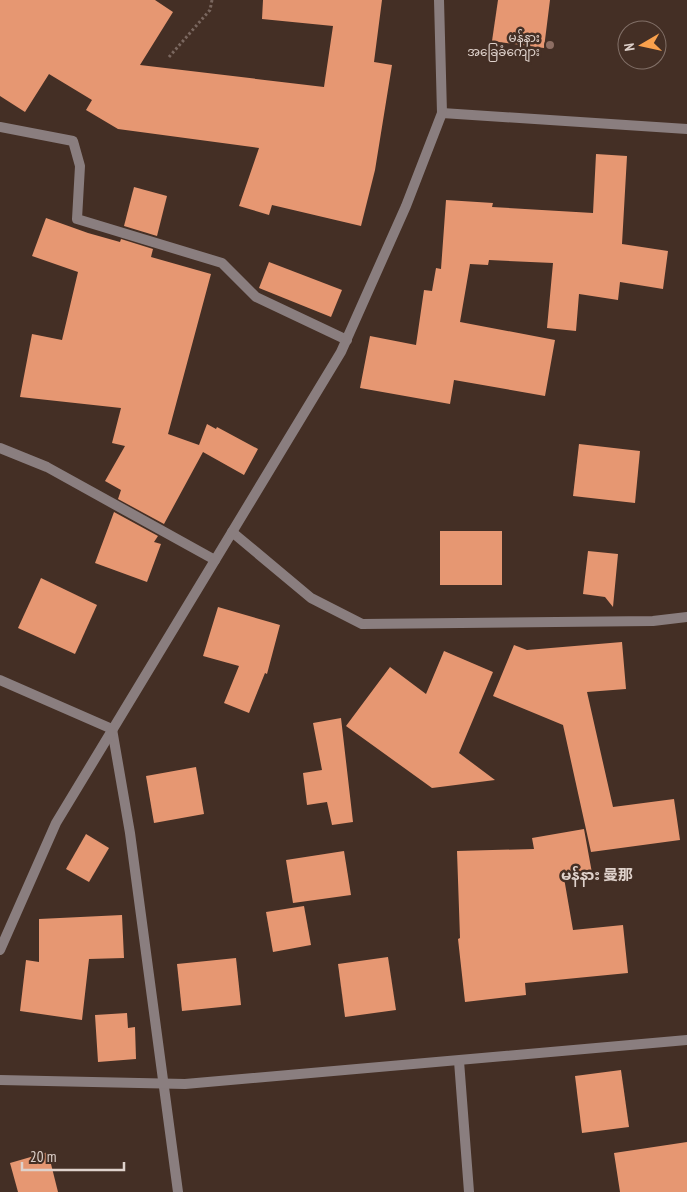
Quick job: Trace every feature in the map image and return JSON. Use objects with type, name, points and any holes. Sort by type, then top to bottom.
[{"type":"street","points":[[0,950],[56,823],[346,340],[406,206],[442,113],[439,0]]},
{"type":"street","points":[[442,113],[687,129]]},
{"type":"street","points":[[0,127],[73,141],[80,166],[77,219],[222,263],[256,297],[346,340]]},
{"type":"street","points":[[0,448],[47,467],[215,560]]},
{"type":"street","points":[[232,532],[311,598],[362,624],[643,622],[687,618]]},
{"type":"street","points":[[0,680],[112,729]]},
{"type":"street","points":[[112,729],[130,833],[161,1082],[178,1192]]},
{"type":"street","points":[[0,1080],[185,1084],[687,1040]]},
{"type":"street","points":[[459,1061],[469,1192]]},
{"type":"path","points":[[168,57],[210,10],[212,0]]},
{"type":"building","points":[[0,0],[155,0],[173,12],[140,65],[324,87],[333,26],[262,19],[263,0],[382,0],[374,62],[392,65],[375,170],[361,226],[272,205],[269,215],[239,206],[259,148],[118,129],[86,110],[92,100],[49,74],[25,112],[0,96]]},
{"type":"building","points":[[498,0],[550,0],[544,48],[492,41]]},
{"type":"building","points":[[596,154],[627,156],[622,244],[668,251],[663,289],[620,282],[618,300],[579,294],[576,331],[547,328],[553,263],[489,260],[488,265],[470,264],[460,322],[555,340],[545,396],[454,380],[450,404],[360,388],[370,336],[416,345],[424,290],[432,291],[436,268],[441,269],[446,200],[493,203],[492,207],[593,213]]},
{"type":"building","points":[[134,187],[167,196],[157,236],[124,226]]},
{"type":"building","points":[[46,218],[88,233],[120,242],[121,239],[153,249],[151,257],[211,274],[168,434],[199,445],[207,424],[216,429],[217,427],[258,449],[244,475],[203,452],[164,524],[118,499],[121,490],[105,481],[125,446],[112,443],[121,408],[20,397],[32,334],[62,340],[78,272],[32,256]]},
{"type":"building","points":[[269,262],[342,290],[331,317],[259,288]]},
{"type":"building","points":[[579,444],[640,451],[635,503],[573,496]]},
{"type":"building","points":[[114,512],[158,536],[154,542],[161,544],[147,582],[95,563]]},
{"type":"building","points":[[440,531],[502,531],[502,585],[440,585]]},
{"type":"building","points":[[588,551],[618,554],[613,607],[605,597],[583,594]]},
{"type":"building","points":[[41,578],[97,605],[75,654],[18,628]]},
{"type":"building","points":[[218,607],[280,625],[267,674],[265,673],[249,713],[224,703],[239,666],[203,656]]},
{"type":"building","points":[[622,642],[626,689],[587,692],[613,807],[674,799],[680,840],[591,852],[563,725],[493,696],[514,645],[527,650]]},
{"type":"building","points":[[444,651],[493,672],[459,753],[495,780],[432,788],[346,726],[390,667],[426,694]]},
{"type":"building","points":[[341,718],[353,822],[332,825],[327,802],[307,805],[303,773],[322,770],[313,723]]},
{"type":"building","points":[[196,767],[204,814],[154,823],[146,776]]},
{"type":"building","points":[[584,829],[592,873],[564,878],[573,930],[623,925],[628,973],[525,983],[526,995],[465,1002],[458,939],[460,938],[457,851],[534,849],[532,838]]},
{"type":"building","points":[[86,834],[109,848],[89,882],[66,869]]},
{"type":"building","points":[[344,851],[351,895],[293,903],[286,860]]},
{"type":"building","points":[[304,906],[311,945],[273,952],[266,912]]},
{"type":"building","points":[[122,915],[124,958],[89,959],[82,1020],[20,1011],[26,960],[39,962],[39,919]]},
{"type":"building","points":[[388,957],[396,1010],[345,1017],[338,964]]},
{"type":"building","points":[[236,958],[241,1005],[182,1011],[177,964]]},
{"type":"building","points":[[127,1013],[128,1028],[135,1027],[136,1059],[98,1062],[95,1015]]},
{"type":"building","points":[[621,1070],[629,1127],[582,1133],[575,1076]]},
{"type":"building","points":[[687,1142],[687,1192],[620,1192],[614,1153]]},
{"type":"building","points":[[48,1152],[58,1192],[18,1192],[10,1163]]},
{"type":"place","name":"မန်နား အခြေခံကျေား","points":[[550,45]]},
{"type":"district","name":"မန်နား 曼那","points":[[597,875]]}]
